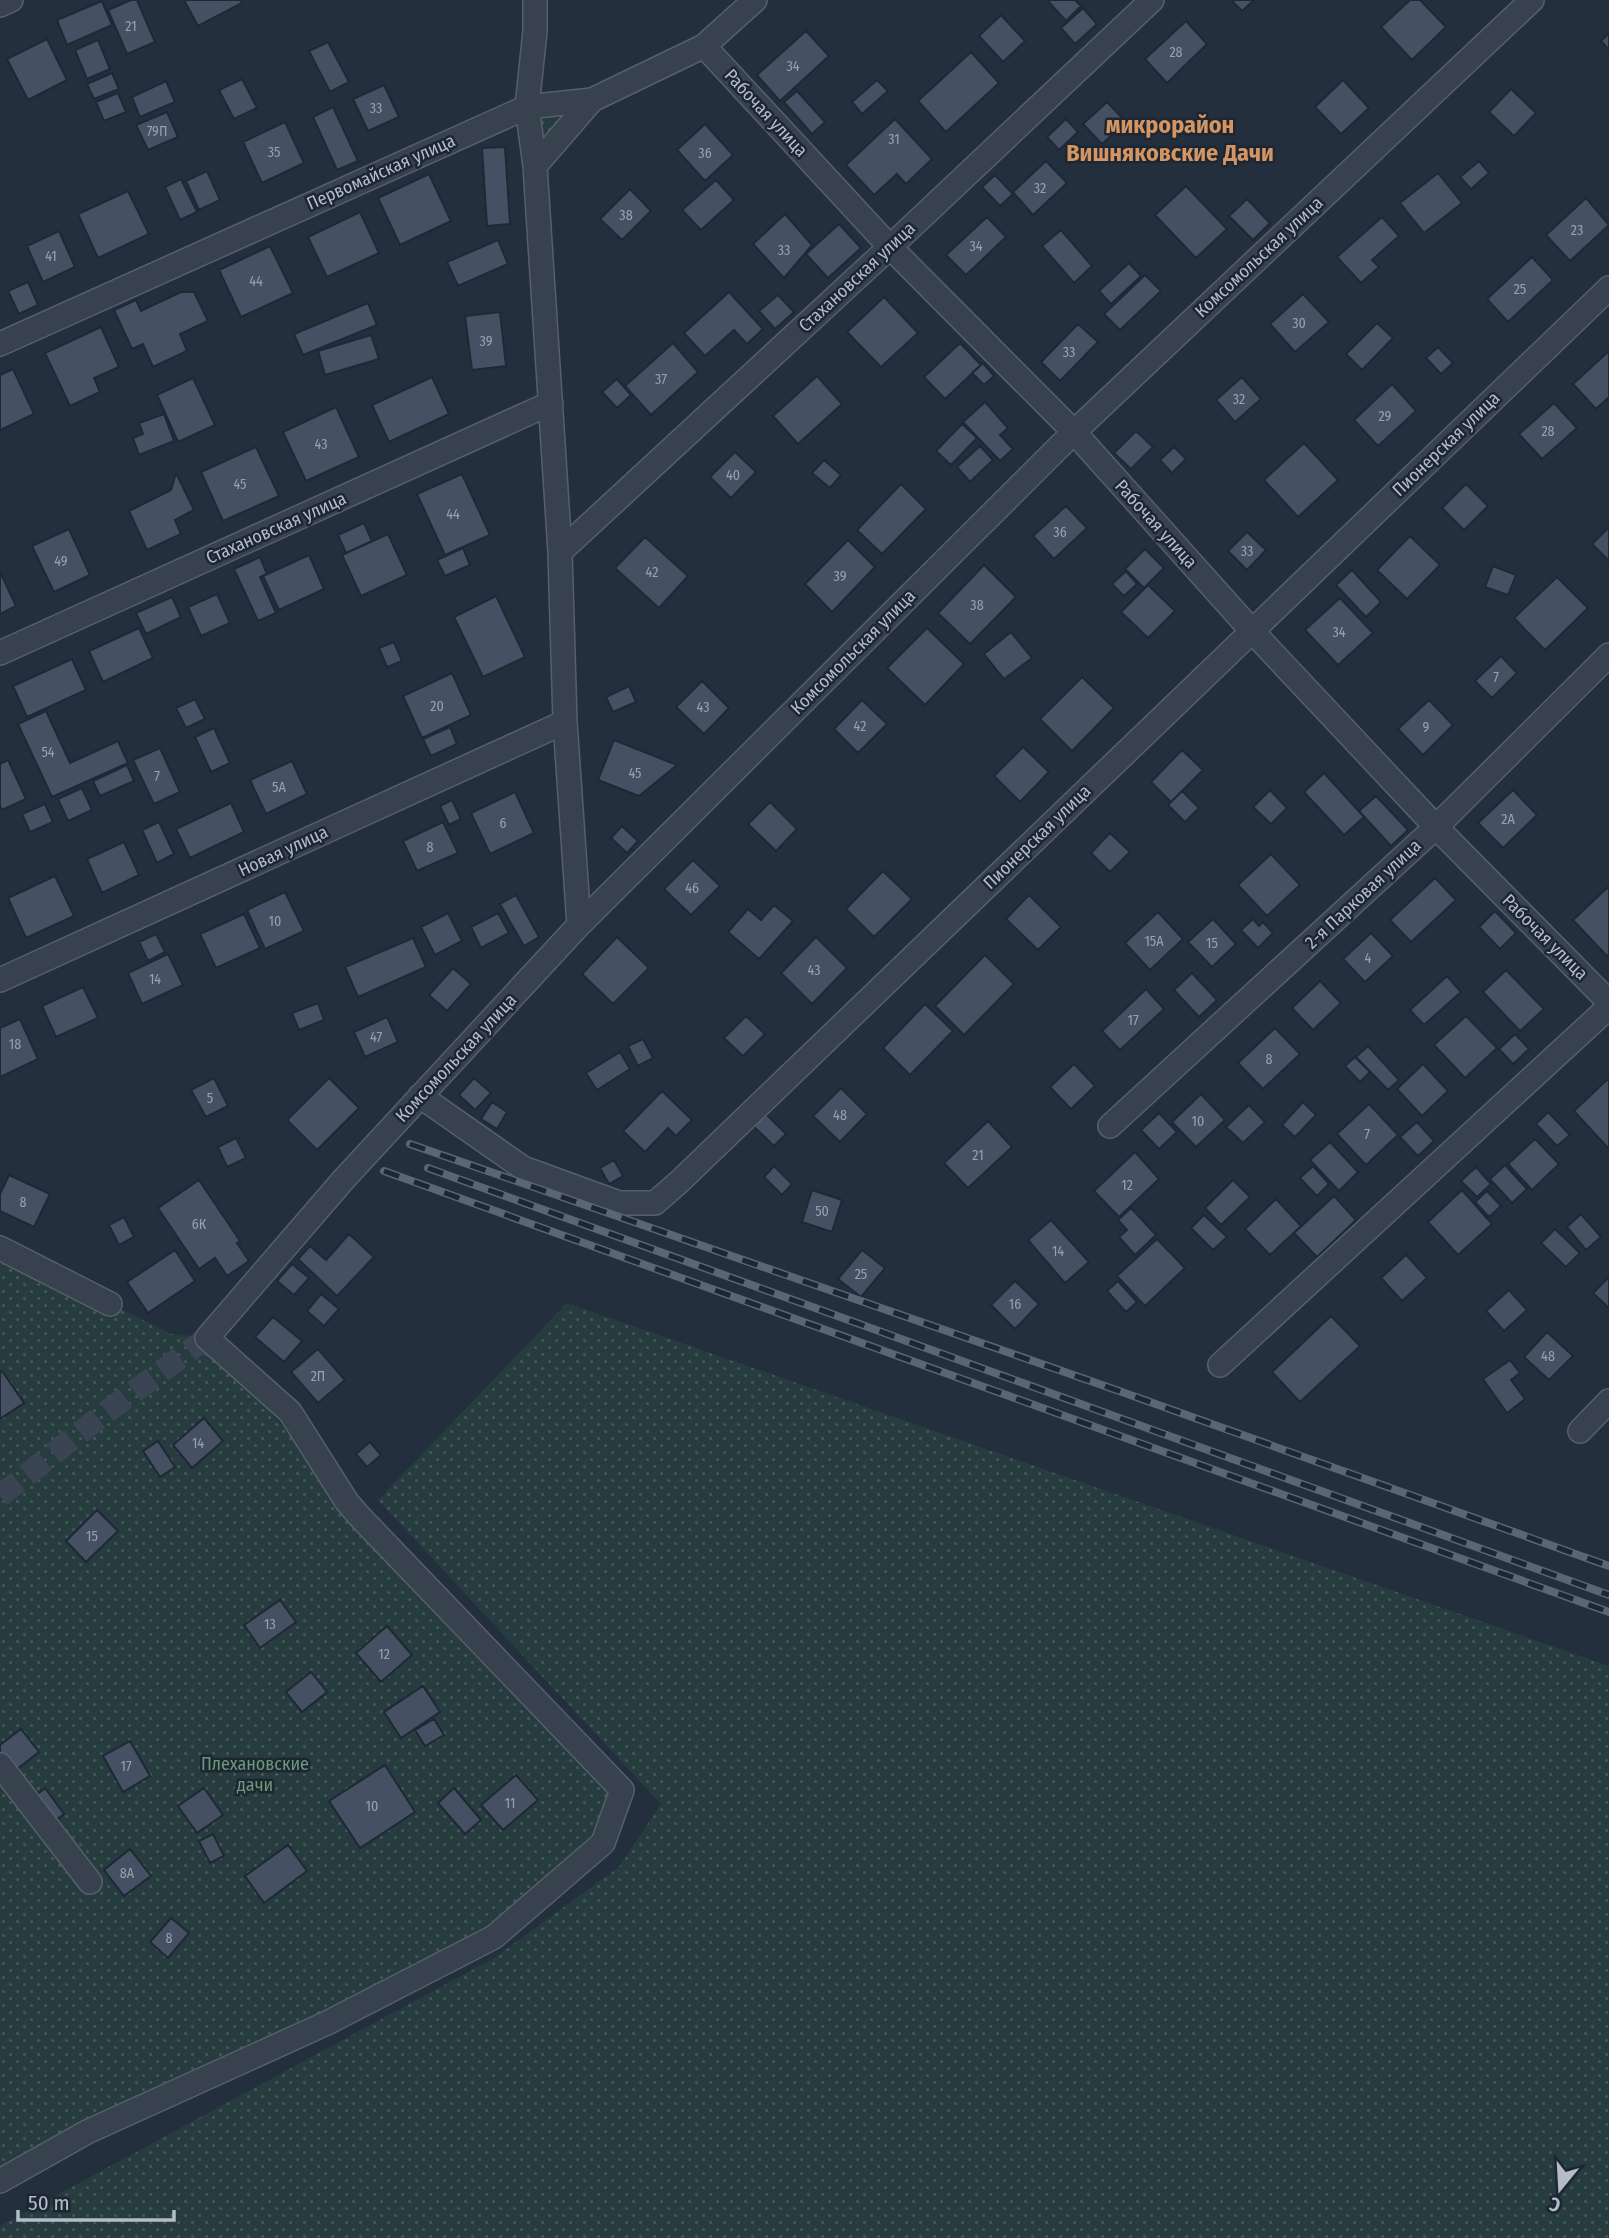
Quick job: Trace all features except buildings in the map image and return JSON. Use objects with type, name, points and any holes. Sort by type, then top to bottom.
[{"type":"street","points":[[0,5],[11,0]]},
{"type":"street","points":[[536,0],[527,107],[535,166],[551,403],[560,552],[565,722],[579,925]]},
{"type":"street","name":"Первомайская улица","points":[[0,344],[527,107],[592,100],[704,46],[755,0]]},
{"type":"street","name":"Стахановская улица","points":[[560,552],[1152,0]]},
{"type":"street","name":"Комсомольская улица","points":[[0,2181],[87,2132],[327,2023],[494,1937],[603,1843],[622,1790],[361,1518],[347,1502],[290,1412],[207,1338],[344,1179],[579,925],[1074,432],[1532,0]]},
{"type":"street","name":"Рабочая улица","points":[[704,46],[890,247],[1074,432],[1252,631],[1436,827],[1609,1005]]},
{"type":"street","points":[[535,166],[592,100]]},
{"type":"street","name":"Пионерская улица","points":[[421,1096],[523,1168],[619,1203],[655,1203],[1609,288]]},
{"type":"street","name":"Стахановская улица","points":[[0,653],[551,403]]},
{"type":"street","name":"2-я Парковая улица","points":[[1110,1126],[1436,827],[1609,656]]},
{"type":"street","name":"Новая улица","points":[[0,980],[565,722]]},
{"type":"street","points":[[1220,1365],[1609,1005]]},
{"type":"street","points":[[0,1248],[110,1304]]},
{"type":"street","points":[[1580,1431],[1609,1401]]},
{"type":"street","points":[[0,1765],[90,1882]]},
{"type":"green space","points":[[566,114],[539,142],[536,117]]},
{"type":"green space","name":"Плехановские дачи","points":[[0,1248],[171,1334],[207,1338],[361,1518],[622,1790],[603,1843],[494,1937],[0,2181]]},
{"type":"green space","points":[[567,1303],[1609,1666],[1609,2238],[0,2238],[0,2226],[494,1958],[619,1867],[661,1804],[378,1500]]},
{"type":"tunnel","points":[[0,1496],[101,1416],[207,1338]]},
{"type":"railway","points":[[410,1144],[1122,1392],[1609,1566]]},
{"type":"railway","points":[[428,1168],[1609,1595]]},
{"type":"railway","points":[[384,1171],[1609,1612]]},
{"type":"district","name":"микрорайон Вишняковские Дачи","points":[[1170,139]]}]
